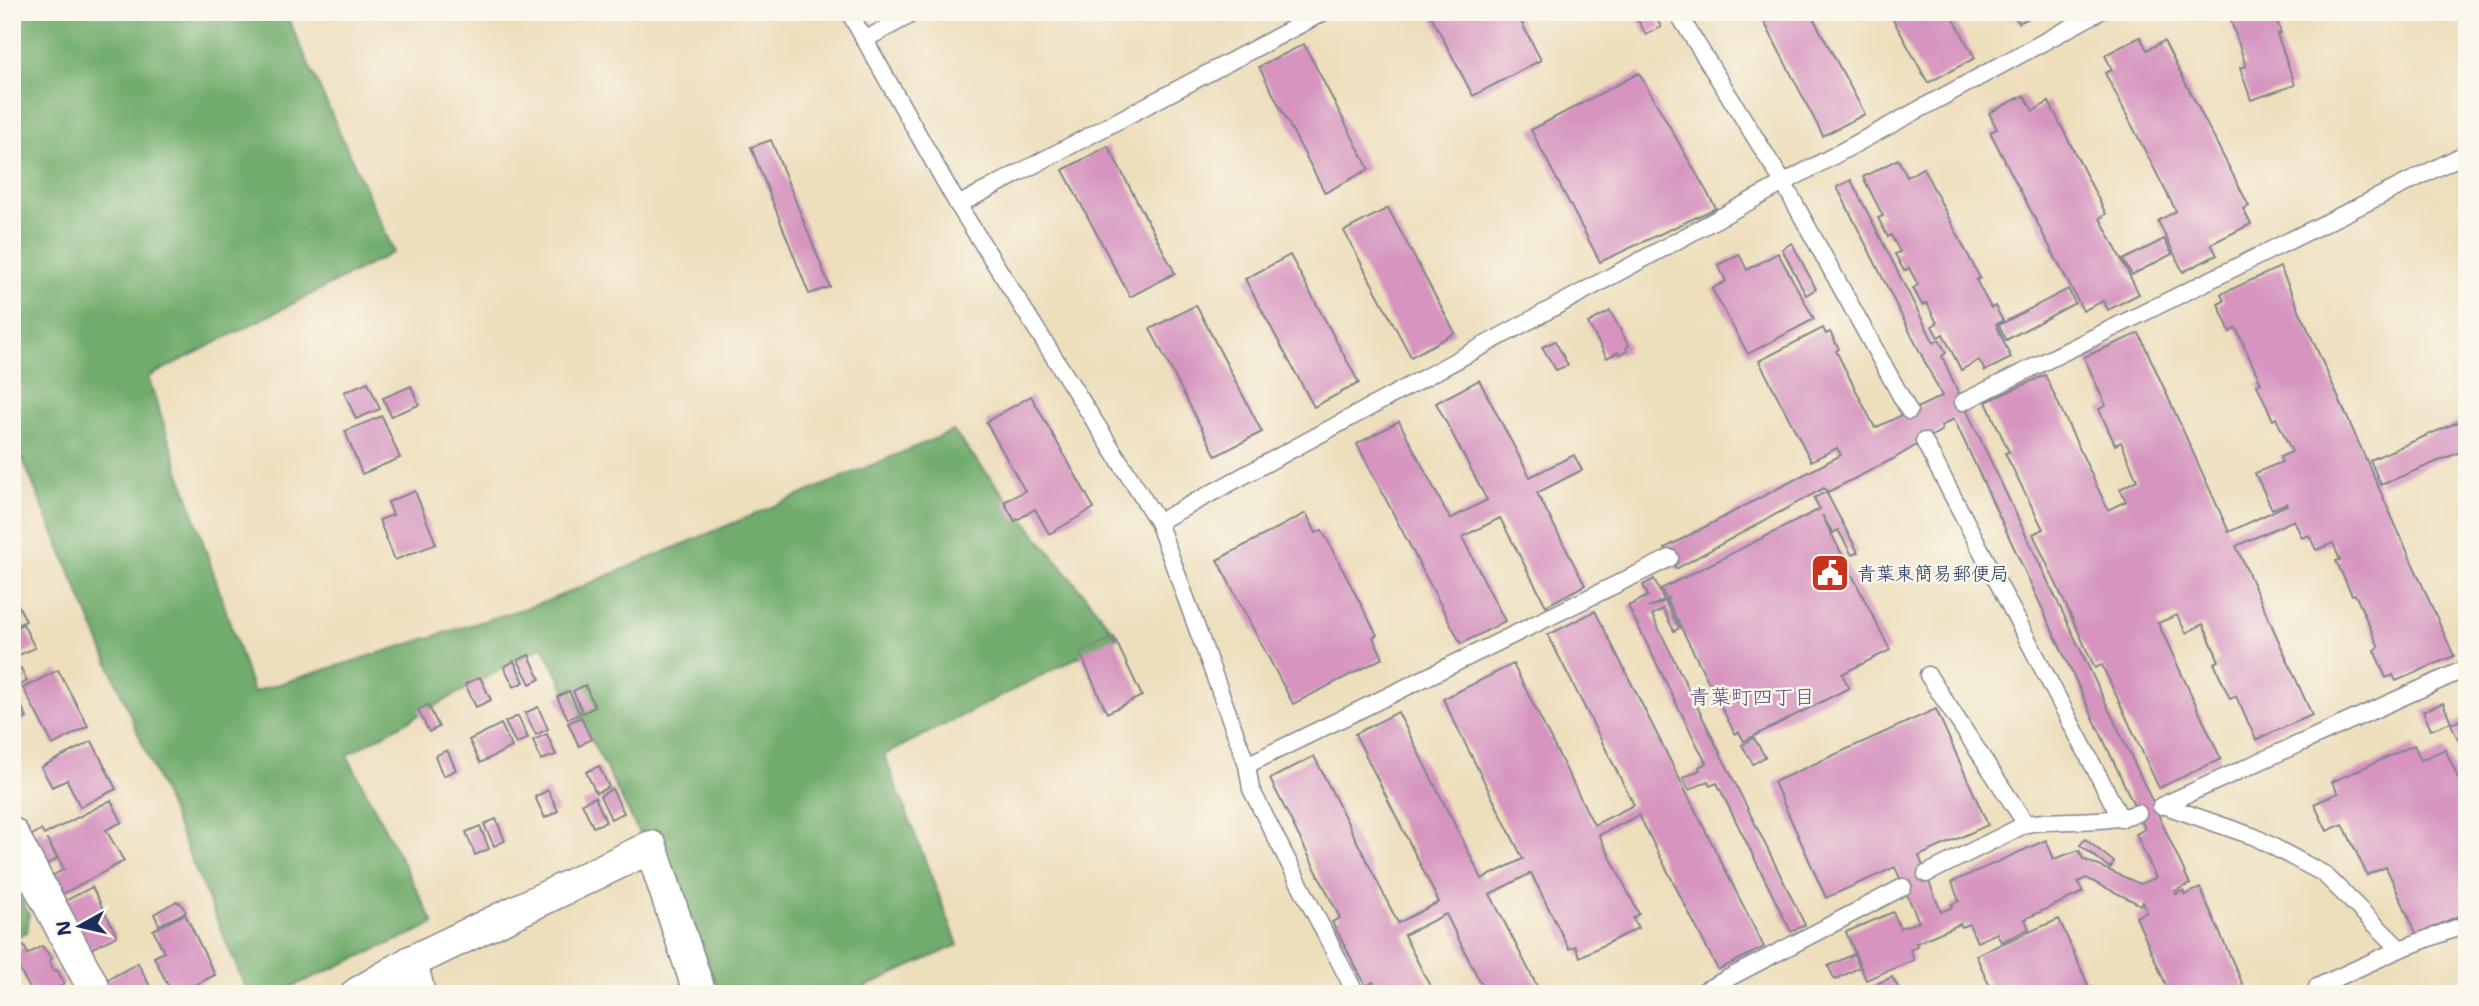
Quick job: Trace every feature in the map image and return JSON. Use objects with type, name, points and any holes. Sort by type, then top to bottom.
[{"type":"street","points":[[12,834],[90,992]]},
{"type":"street","points":[[357,994],[411,962],[651,847],[700,994]]},
{"type":"street","points":[[411,962],[419,994]]},
{"type":"lane","points":[[849,12],[958,205],[1158,522],[1247,765],[1251,789],[1356,994]]},
{"type":"lane","points":[[864,40],[916,12]]},
{"type":"lane","points":[[958,205],[1324,12]]},
{"type":"lane","points":[[1677,12],[1784,184],[1909,411]]},
{"type":"lane","points":[[1158,522],[2099,12]]},
{"type":"lane","points":[[1963,402],[2467,153]]},
{"type":"lane","points":[[1924,441],[2121,819]]},
{"type":"lane","points":[[1247,765],[1670,558]]},
{"type":"lane","points":[[2400,949],[2324,874],[2255,837],[2159,807],[2467,668]]},
{"type":"lane","points":[[1928,676],[2026,824]]},
{"type":"lane","points":[[1926,874],[2026,824],[2121,819],[2138,813]]},
{"type":"lane","points":[[1698,994],[1902,887]]},
{"type":"lane","points":[[2321,994],[2317,987],[2400,949],[2467,924]]},
{"type":"green space","points":[[12,12],[285,12],[394,252],[148,377],[253,692],[545,602],[953,431],[1118,637],[884,755],[958,945],[849,994],[722,994],[543,646],[347,755],[434,924],[275,994],[248,994],[12,434]]},
{"type":"green space","points":[[12,883],[29,915],[27,932],[12,939]]},
{"type":"building","points":[[1429,12],[1516,12],[1541,60],[1473,96]]},
{"type":"building","points":[[1638,12],[1654,12],[1661,27],[1646,35],[1635,15]]},
{"type":"building","points":[[1759,12],[1810,12],[1865,114],[1823,136]]},
{"type":"building","points":[[1889,12],[1950,12],[1975,58],[1928,83]]},
{"type":"building","points":[[2013,12],[2041,12],[2019,23]]},
{"type":"building","points":[[2228,12],[2264,12],[2266,17],[2275,15],[2281,33],[2277,34],[2295,85],[2251,100],[2240,68],[2246,66]]},
{"type":"building","points":[[2140,37],[2147,50],[2164,41],[2249,206],[2243,209],[2251,224],[2211,244],[2217,255],[2183,272],[2158,221],[2176,211],[2105,73],[2112,70],[2105,55]]},
{"type":"building","points":[[1304,44],[1369,169],[1325,193],[1259,67]]},
{"type":"building","points":[[1639,73],[1716,208],[1600,262],[1531,130]]},
{"type":"building","points":[[2024,95],[2033,111],[2049,102],[2106,214],[2100,218],[2139,294],[2108,310],[2103,301],[2083,311],[1990,132],[1997,129],[1989,113]]},
{"type":"building","points":[[771,140],[830,287],[809,294],[751,147]]},
{"type":"building","points":[[1108,146],[1175,273],[1130,297],[1063,170]]},
{"type":"building","points":[[1898,159],[1907,177],[1923,168],[1980,278],[1976,280],[1991,308],[1995,306],[2003,321],[1996,324],[2011,358],[1985,371],[1979,360],[1961,370],[1943,334],[1938,337],[1932,326],[1937,323],[1927,303],[1922,305],[1913,288],[1918,285],[1909,268],[1904,271],[1895,254],[1900,252],[1878,218],[1883,216],[1863,177]]},
{"type":"building","points":[[1851,180],[1934,343],[1939,340],[1946,353],[1942,356],[1957,390],[2190,884],[2175,891],[2176,894],[2183,891],[2185,895],[2200,888],[2247,994],[2170,994],[2136,917],[2147,912],[2143,902],[2141,905],[2086,878],[2078,882],[2083,892],[2025,919],[2029,929],[2001,942],[1997,933],[1977,942],[1969,924],[1962,927],[1960,924],[1916,943],[1917,947],[1910,950],[1914,960],[1866,980],[1846,932],[1893,912],[1900,928],[1919,922],[1895,867],[1826,898],[1774,782],[1936,709],[1988,825],[1919,856],[1941,912],[1959,901],[1952,882],[2046,840],[2054,859],[2079,850],[2083,859],[2140,884],[2156,878],[2136,834],[2145,829],[1954,419],[1941,426],[1942,430],[1893,459],[1828,492],[1824,488],[1676,569],[1665,548],[1841,455],[1837,448],[1811,461],[1759,361],[1823,328],[1826,334],[1830,332],[1839,349],[1836,351],[1875,428],[1942,396],[1837,187]]},
{"type":"building","points":[[1388,208],[1455,333],[1411,357],[1344,231]]},
{"type":"building","points":[[2164,239],[2172,254],[2132,275],[2123,260]]},
{"type":"building","points":[[1792,243],[1816,289],[1806,295],[1782,249]]},
{"type":"building","points":[[1778,253],[1814,319],[1748,354],[1712,289],[1726,281],[1718,265],[1739,254],[1747,270]]},
{"type":"building","points":[[1290,255],[1359,383],[1314,407],[1245,279]]},
{"type":"building","points":[[2280,267],[2454,656],[2396,681],[2393,675],[2386,678],[2374,650],[2379,647],[2355,594],[2352,595],[2336,561],[2340,560],[2333,543],[2316,550],[2309,535],[2302,538],[2294,520],[2236,546],[2312,715],[2256,740],[2236,696],[2230,699],[2214,663],[2219,661],[2203,624],[2186,633],[2177,615],[2158,623],[2221,759],[2159,788],[2102,665],[2095,668],[2033,534],[2043,529],[2005,453],[2009,452],[1986,402],[2045,375],[2108,510],[2126,501],[2120,489],[2137,480],[2121,442],[2115,445],[2099,409],[2106,406],[2084,357],[2139,333],[2229,532],[2287,505],[2286,503],[2272,509],[2255,473],[2282,462],[2280,457],[2292,452],[2257,385],[2261,383],[2236,328],[2230,332],[2218,304],[2224,301],[2221,294]]},
{"type":"building","points":[[2068,289],[2075,303],[2006,340],[1999,325]]},
{"type":"building","points":[[1196,305],[1262,432],[1216,456],[1150,329]]},
{"type":"building","points":[[1610,311],[1629,346],[1627,351],[1620,355],[1618,352],[1607,358],[1588,323]]},
{"type":"building","points":[[1555,341],[1568,365],[1556,370],[1542,347]]},
{"type":"building","points":[[1479,380],[1530,477],[1574,455],[1582,470],[1537,493],[1585,585],[1546,606],[1500,518],[1462,537],[1505,621],[1461,644],[1357,444],[1399,421],[1450,519],[1487,500],[1436,403]]},
{"type":"building","points":[[368,382],[380,409],[356,419],[344,392]]},
{"type":"building","points":[[411,386],[419,405],[391,416],[383,398]]},
{"type":"building","points":[[1031,396],[1094,508],[1049,534],[1035,509],[1015,521],[1004,502],[1025,491],[986,422]]},
{"type":"building","points":[[382,416],[400,458],[362,474],[345,431]]},
{"type":"building","points":[[2467,418],[2467,449],[2381,485],[2370,460]]},
{"type":"building","points":[[415,491],[436,544],[395,560],[379,520],[393,515],[388,502]]},
{"type":"building","points":[[1826,492],[1858,552],[1852,555],[1838,530],[1833,533],[1822,515],[1890,650],[1842,674],[1849,688],[1744,741],[1739,732],[1735,734],[1668,598],[1666,599],[1661,589],[1820,509],[1814,498]]},
{"type":"building","points":[[1306,513],[1316,533],[1322,530],[1377,635],[1373,637],[1383,658],[1293,704],[1217,560]]},
{"type":"building","points":[[1654,579],[1664,600],[1648,608],[1665,601],[1679,628],[1674,631],[1663,609],[1652,615],[1805,925],[1791,932],[1717,783],[1710,786],[1708,781],[1689,790],[1683,778],[1700,770],[1699,767],[1706,763],[1628,606],[1648,596],[1643,585]]},
{"type":"building","points":[[12,592],[26,621],[12,627]]},
{"type":"building","points":[[1595,611],[1764,947],[1718,970],[1639,815],[1599,835],[1639,914],[1633,918],[1638,928],[1580,957],[1575,946],[1569,949],[1531,873],[1490,894],[1541,994],[1486,994],[1446,914],[1404,935],[1434,994],[1379,994],[1373,982],[1366,986],[1332,922],[1340,918],[1270,779],[1314,756],[1398,923],[1439,902],[1355,734],[1398,712],[1482,879],[1523,859],[1443,699],[1513,664],[1594,825],[1634,805],[1548,635]]},
{"type":"building","points":[[23,624],[35,648],[12,658],[12,629]]},
{"type":"building","points":[[1114,637],[1142,696],[1107,713],[1080,653]]},
{"type":"building","points":[[529,655],[540,679],[530,684],[518,660]]},
{"type":"building","points":[[514,661],[524,682],[514,687],[504,667]]},
{"type":"building","points":[[21,668],[27,681],[13,688],[27,718],[12,726],[12,672]]},
{"type":"building","points":[[58,670],[88,726],[53,745],[23,688]]},
{"type":"building","points":[[480,677],[491,700],[476,707],[465,684]]},
{"type":"building","points":[[585,685],[595,707],[583,713],[573,691]]},
{"type":"building","points":[[569,691],[580,714],[568,719],[557,697]]},
{"type":"building","points":[[2443,703],[2451,722],[2431,730],[2423,711]]},
{"type":"building","points":[[428,705],[439,727],[429,732],[418,710]]},
{"type":"building","points":[[538,707],[548,729],[536,735],[525,713]]},
{"type":"building","points":[[518,716],[528,738],[516,744],[505,722]]},
{"type":"building","points":[[581,717],[591,739],[579,746],[568,723]]},
{"type":"building","points":[[2467,717],[2467,759],[2451,724]]},
{"type":"building","points":[[501,724],[512,747],[480,763],[469,740]]},
{"type":"building","points":[[547,734],[556,755],[541,760],[533,740]]},
{"type":"building","points":[[1754,738],[1765,757],[1753,764],[1742,745]]},
{"type":"building","points":[[92,741],[116,789],[80,807],[67,780],[52,787],[41,767]]},
{"type":"building","points":[[2414,745],[2421,760],[2445,749],[2467,798],[2467,814],[2464,815],[2467,821],[2467,912],[2417,935],[2386,867],[2367,875],[2343,824],[2327,831],[2314,804],[2338,793],[2332,782]]},
{"type":"building","points":[[447,750],[456,770],[443,776],[435,756]]},
{"type":"building","points":[[599,766],[609,787],[596,793],[586,772]]},
{"type":"building","points":[[612,789],[624,813],[611,819],[600,796]]},
{"type":"building","points":[[548,790],[558,811],[545,818],[535,797]]},
{"type":"building","points":[[595,797],[606,822],[593,827],[582,803]]},
{"type":"building","points":[[111,800],[122,822],[106,830],[124,861],[59,896],[48,878],[64,869],[47,839],[57,859],[43,867],[27,838],[41,830],[44,835]]},
{"type":"building","points":[[496,819],[505,841],[494,846],[484,824]]},
{"type":"building","points":[[480,826],[489,849],[475,855],[466,832]]},
{"type":"building","points":[[2085,839],[2114,862],[2110,868],[2080,845]]},
{"type":"building","points":[[92,887],[117,936],[89,950],[65,901]]},
{"type":"building","points":[[177,901],[186,912],[159,925],[154,914]]},
{"type":"building","points":[[185,914],[215,975],[172,994],[154,957],[164,952],[153,930]]},
{"type":"building","points":[[2059,919],[2092,994],[1993,994],[1976,955]]},
{"type":"building","points":[[24,946],[28,954],[42,946],[52,959],[49,961],[54,971],[57,970],[65,984],[46,994],[33,994],[12,956],[12,952]]},
{"type":"building","points":[[1854,954],[1860,967],[1835,980],[1828,966]]},
{"type":"building","points":[[138,963],[154,994],[111,994],[105,981]]},
{"type":"building","points":[[1892,977],[1902,994],[1853,994]]},
{"type":"place","name":"青葉東簡易郵便局","points":[[1830,573]]},
{"type":"district","name":"青葉町四丁目","points":[[1752,697]]}]
